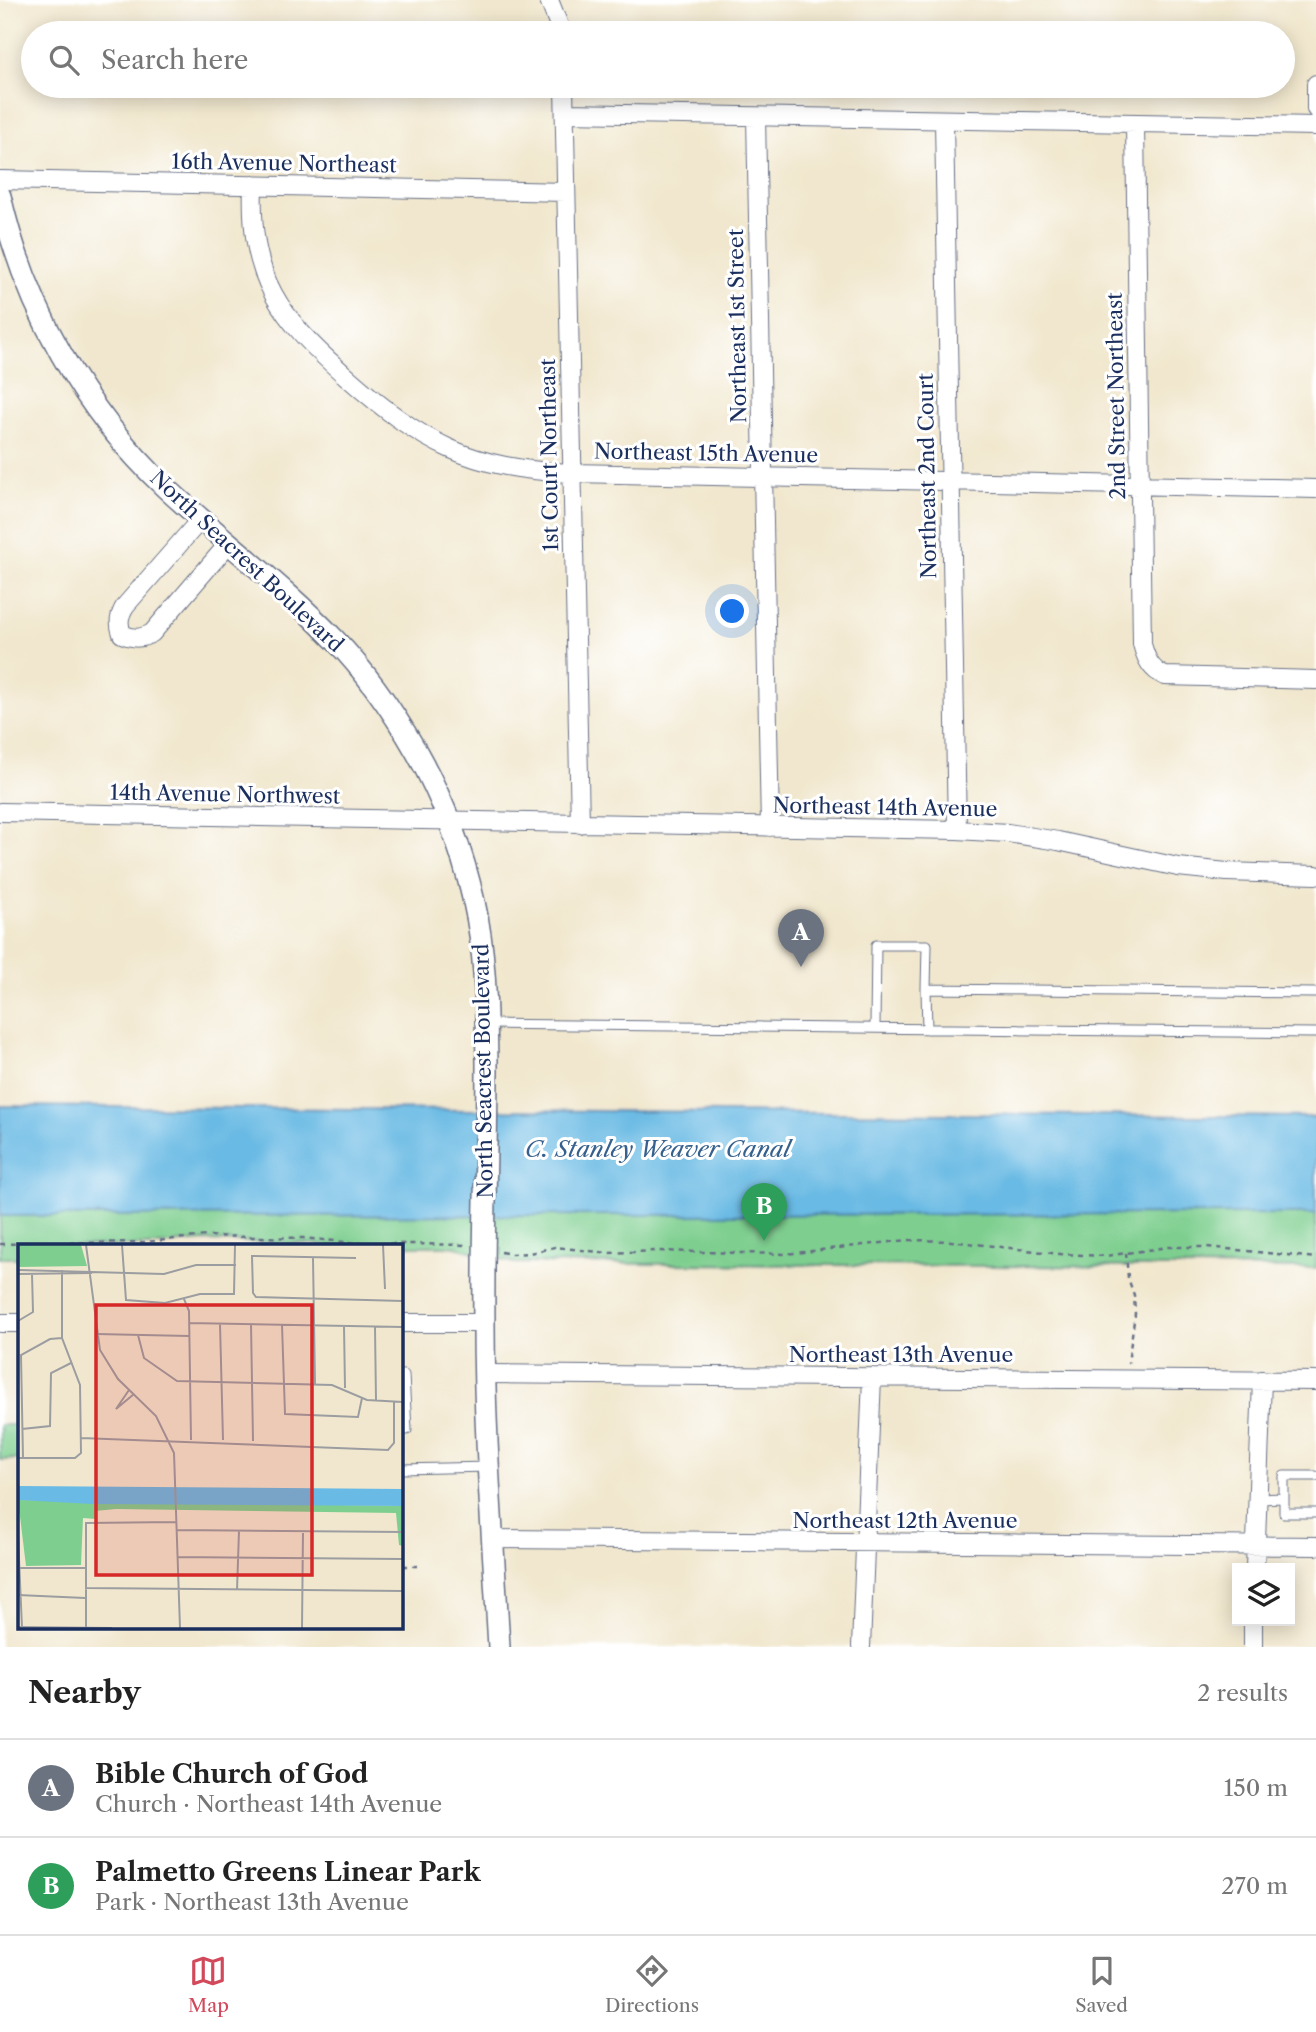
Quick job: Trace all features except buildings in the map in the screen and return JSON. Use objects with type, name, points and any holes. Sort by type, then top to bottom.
[{"type":"street","points":[[549,0],[557,21]]},
{"type":"street","points":[[1316,84],[1316,108]]},
{"type":"street","name":"1st Court Northeast","points":[[564,98],[580,824]]},
{"type":"street","points":[[565,113],[1316,126]]},
{"type":"street","name":"Northeast 1st Street","points":[[756,117],[770,827]]},
{"type":"street","name":"Northeast 2nd Court","points":[[944,121],[957,830]]},
{"type":"street","name":"2nd Street Northeast","points":[[1135,124],[1142,644],[1150,666],[1158,673],[1172,677],[1316,680]]},
{"type":"street","name":"16th Avenue Northeast","points":[[0,180],[566,192]]},
{"type":"street","name":"Northeast 15th Avenue","points":[[253,185],[251,212],[254,238],[264,276],[290,323],[386,411],[416,432],[449,449],[483,461],[518,470],[572,473],[1316,489]]},
{"type":"street","name":"North Seacrest Boulevard","points":[[0,196],[25,279],[48,332],[96,410],[132,454],[164,487],[305,610],[337,642],[394,714],[417,754],[449,821],[474,903],[484,985],[487,1104],[485,1374],[499,1647]]},
{"type":"street","points":[[201,519],[124,606],[119,615],[122,634],[143,638],[152,633],[229,543]]},
{"type":"street","name":"14th Avenue Northwest","points":[[0,812],[449,821]]},
{"type":"street","name":"Northeast 14th Avenue","points":[[449,821],[1008,833],[1178,867],[1227,873],[1316,875]]},
{"type":"street","points":[[0,1323],[18,1323]]},
{"type":"street","points":[[402,1323],[484,1323]]},
{"type":"street","name":"Northeast 13th Avenue","points":[[485,1374],[1316,1381]]},
{"type":"street","points":[[861,1647],[872,1377]]},
{"type":"street","points":[[1255,1563],[1262,1380]]},
{"type":"street","name":"Northeast 12th Avenue","points":[[493,1539],[1316,1546]]},
{"type":"street","points":[[1253,1647],[1254,1626]]},
{"type":"lane","points":[[875,1028],[876,944],[927,945],[927,1028]]},
{"type":"lane","points":[[926,989],[1316,993]]},
{"type":"lane","points":[[486,1024],[1316,1033]]},
{"type":"lane","points":[[402,1375],[407,1430],[402,1430]]},
{"type":"lane","points":[[402,1469],[489,1467]]},
{"type":"lane","points":[[1316,1476],[1284,1476],[1284,1513],[1316,1513]]},
{"type":"lane","points":[[1257,1499],[1284,1498]]},
{"type":"path","points":[[0,1244],[146,1242],[206,1236],[303,1238],[354,1243],[457,1243],[511,1254],[555,1247],[608,1253],[656,1251],[786,1254],[908,1240],[965,1242],[1060,1254],[1106,1256],[1168,1247],[1207,1247],[1316,1258]]},
{"type":"path","points":[[1126,1253],[1135,1314],[1128,1356],[1128,1379]]},
{"type":"path","points":[[403,1566],[418,1566]]},
{"type":"green space","points":[[1316,1214],[1316,1268],[515,1263],[452,1246],[203,1241],[171,1244],[18,1244],[18,1258],[0,1258],[0,1216]]},
{"type":"green space","points":[[0,1425],[18,1425],[18,1459],[0,1460]]},
{"type":"water","name":"C. Stanley Weaver Canal","points":[[0,1106],[1316,1117],[1316,1214],[0,1216]]},
{"type":"place","name":"Bible Church of God","points":[[801,967]]},
{"type":"place","name":"Palmetto Greens Linear Park","points":[[764,1241]]}]
